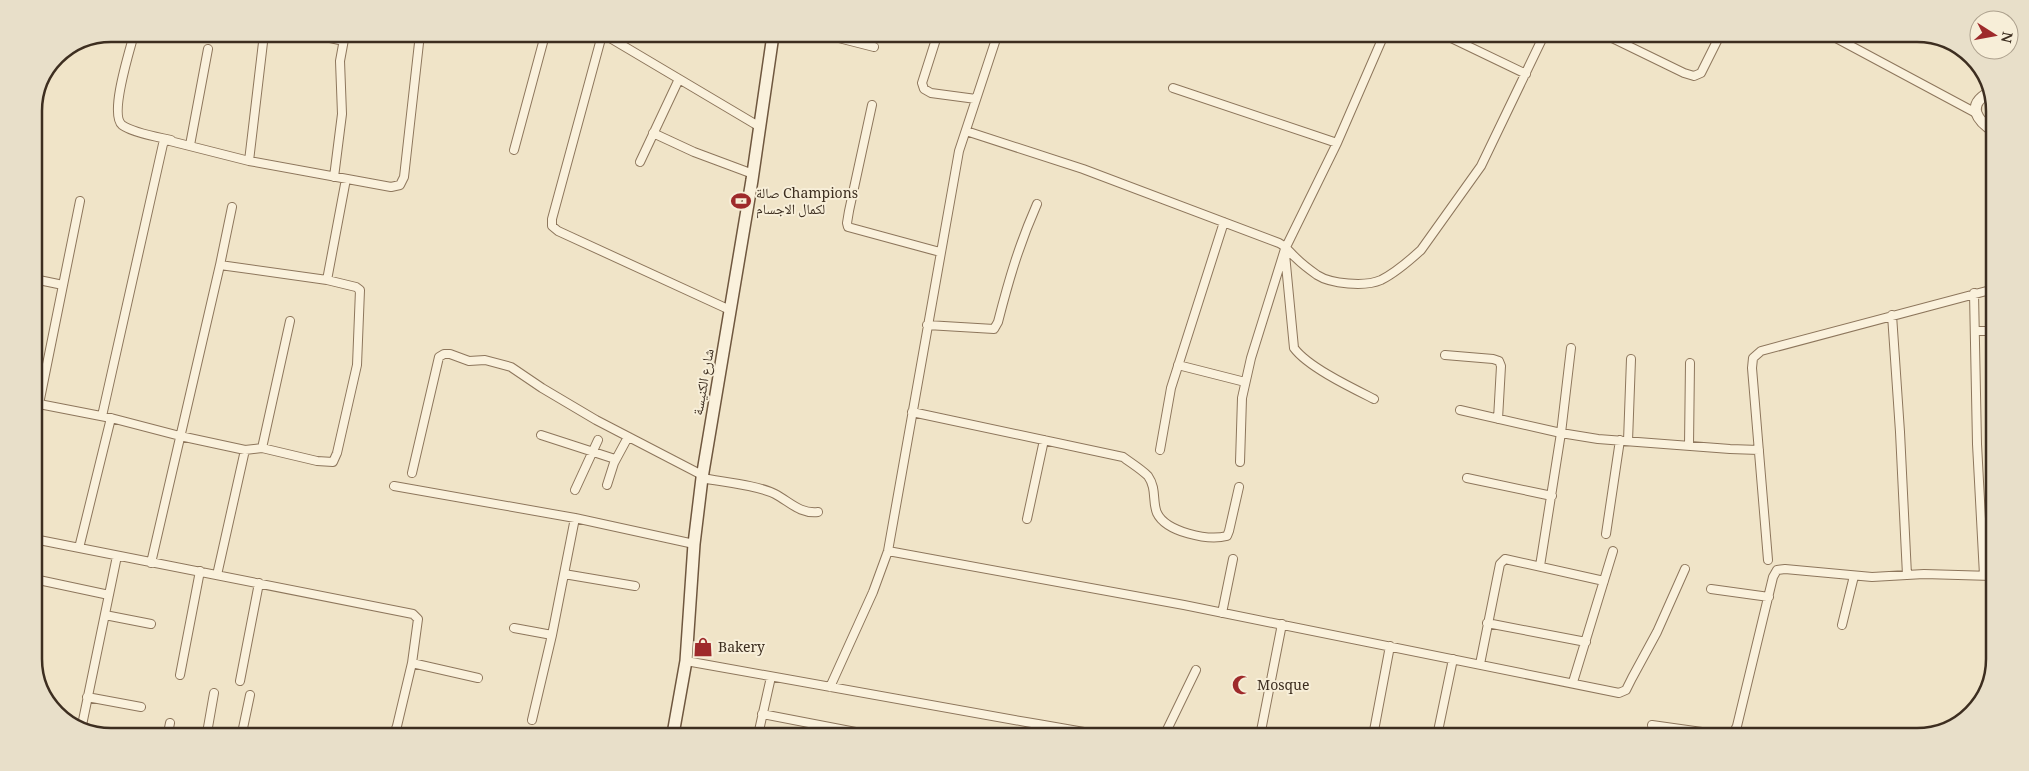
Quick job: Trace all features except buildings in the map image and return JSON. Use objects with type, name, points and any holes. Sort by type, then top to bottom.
[{"type":"main road","name":"شارع الكنيسة","points":[[674,728],[686,661],[694,544],[702,476],[753,174],[772,42]]},
{"type":"street","points":[[132,42],[117,104],[120,124],[172,141]]},
{"type":"street","points":[[249,160],[263,42]]},
{"type":"street","points":[[334,177],[342,114],[340,71],[344,42]]},
{"type":"street","points":[[102,416],[163,144],[166,140],[249,160],[334,177],[391,187],[400,185],[404,176],[419,42]]},
{"type":"street","points":[[514,150],[543,42]]},
{"type":"street","points":[[602,42],[552,219],[552,226],[558,231],[730,310]]},
{"type":"street","points":[[616,42],[760,126]]},
{"type":"street","points":[[854,42],[874,47]]},
{"type":"street","points":[[935,42],[922,84],[924,89],[931,93],[976,99]]},
{"type":"street","points":[[830,687],[873,592],[888,551],[959,152],[995,42]]},
{"type":"street","points":[[1240,462],[1240,420],[1251,358],[1285,248],[1336,143],[1381,42]]},
{"type":"street","points":[[1459,42],[1526,74]]},
{"type":"street","points":[[966,131],[1083,169],[1224,222],[1285,248],[1317,275],[1330,282],[1377,281],[1409,261],[1421,250],[1481,166],[1541,42]]},
{"type":"street","points":[[1620,42],[1694,76],[1701,73],[1717,42]]},
{"type":"street","points":[[1844,42],[1976,112]]},
{"type":"street","points":[[190,145],[208,49]]},
{"type":"street","points":[[640,162],[679,79]]},
{"type":"street","points":[[1172,88],[1336,143]]},
{"type":"street","points":[[1984,95],[1977,103],[1976,112],[1978,119],[1986,125]]},
{"type":"street","points":[[872,105],[848,217],[848,228],[940,252]]},
{"type":"street","points":[[653,133],[694,152],[753,174]]},
{"type":"street","points":[[327,280],[346,179]]},
{"type":"street","points":[[43,372],[80,201]]},
{"type":"street","points":[[927,325],[994,329],[998,322],[1014,261],[1037,204]]},
{"type":"street","points":[[151,562],[232,207]]},
{"type":"street","points":[[1160,450],[1171,388],[1224,222]]},
{"type":"street","points":[[1285,248],[1294,348],[1299,355],[1318,368],[1374,399]]},
{"type":"street","points":[[43,404],[111,418],[245,450],[262,448],[333,462],[337,453],[357,365],[360,290],[356,287],[327,280],[220,265]]},
{"type":"street","points":[[43,281],[63,285]]},
{"type":"street","points":[[1768,560],[1752,368],[1753,358],[1761,351],[1986,290]]},
{"type":"street","points":[[1974,293],[1977,444],[1986,552]]},
{"type":"street","points":[[1892,314],[1900,432],[1906,575]]},
{"type":"street","points":[[262,448],[290,322]]},
{"type":"street","points":[[1975,331],[1986,331]]},
{"type":"street","points":[[1540,566],[1562,433],[1571,348]]},
{"type":"street","points":[[412,473],[439,357],[444,354],[450,354],[469,361],[485,360],[510,367],[542,388],[628,437],[702,476],[765,490],[777,495],[794,508],[818,512]]},
{"type":"street","points":[[1445,355],[1493,359],[1499,362],[1501,372],[1498,419]]},
{"type":"street","points":[[1628,441],[1631,359]]},
{"type":"street","points":[[1689,445],[1690,363]]},
{"type":"street","points":[[1178,364],[1246,382]]},
{"type":"street","points":[[1460,410],[1562,433],[1628,441],[1759,450]]},
{"type":"street","points":[[912,412],[1123,458],[1147,476],[1153,485],[1157,512],[1164,521],[1183,533],[1212,538],[1226,536],[1230,531],[1239,487]]},
{"type":"street","points":[[80,548],[111,418]]},
{"type":"street","points":[[541,435],[616,459]]},
{"type":"street","points":[[607,485],[616,459],[628,437]]},
{"type":"street","points":[[575,490],[598,440]]},
{"type":"street","points":[[1027,519],[1044,440]]},
{"type":"street","points":[[1606,534],[1620,440]]},
{"type":"street","points":[[217,574],[245,450]]},
{"type":"street","points":[[1467,478],[1552,496]]},
{"type":"street","points":[[394,486],[575,518],[694,544]]},
{"type":"street","points":[[532,720],[552,635],[575,518]]},
{"type":"street","points":[[43,541],[413,614],[418,618],[412,663],[396,728]]},
{"type":"street","points":[[888,551],[1282,624],[1619,692],[1626,690],[1657,632],[1685,569]]},
{"type":"street","points":[[1573,682],[1613,552]]},
{"type":"street","points":[[83,722],[116,556]]},
{"type":"street","points":[[1222,613],[1233,559]]},
{"type":"street","points":[[1480,664],[1500,564],[1504,559],[1604,581]]},
{"type":"street","points":[[1736,728],[1773,578],[1777,570],[1785,569],[1854,576],[1986,576]]},
{"type":"street","points":[[180,675],[200,572]]},
{"type":"street","points":[[564,574],[635,586]]},
{"type":"street","points":[[1842,625],[1854,576]]},
{"type":"street","points":[[43,581],[109,594]]},
{"type":"street","points":[[240,681],[259,583]]},
{"type":"street","points":[[1711,589],[1769,596]]},
{"type":"street","points":[[105,615],[151,624]]},
{"type":"street","points":[[1487,623],[1586,642]]},
{"type":"street","points":[[1262,728],[1282,624]]},
{"type":"street","points":[[514,628],[552,635]]},
{"type":"street","points":[[1375,728],[1390,646]]},
{"type":"street","points":[[1439,728],[1453,659]]},
{"type":"street","points":[[686,661],[1061,728]]},
{"type":"street","points":[[412,663],[478,678]]},
{"type":"street","points":[[1168,728],[1196,670]]},
{"type":"street","points":[[759,728],[771,676]]},
{"type":"street","points":[[207,728],[214,693]]},
{"type":"street","points":[[243,728],[250,695]]},
{"type":"street","points":[[88,697],[141,707]]},
{"type":"street","points":[[762,714],[834,728]]},
{"type":"street","points":[[169,728],[170,723]]},
{"type":"street","points":[[1038,724],[1041,728]]},
{"type":"street","points":[[1652,724],[1678,728]]},
{"type":"place","name":"صالة Champions لكمال الاجسام","points":[[741,201]]},
{"type":"place","name":"Bakery","points":[[703,647]]},
{"type":"place","name":"Mosque","points":[[1242,685]]}]
